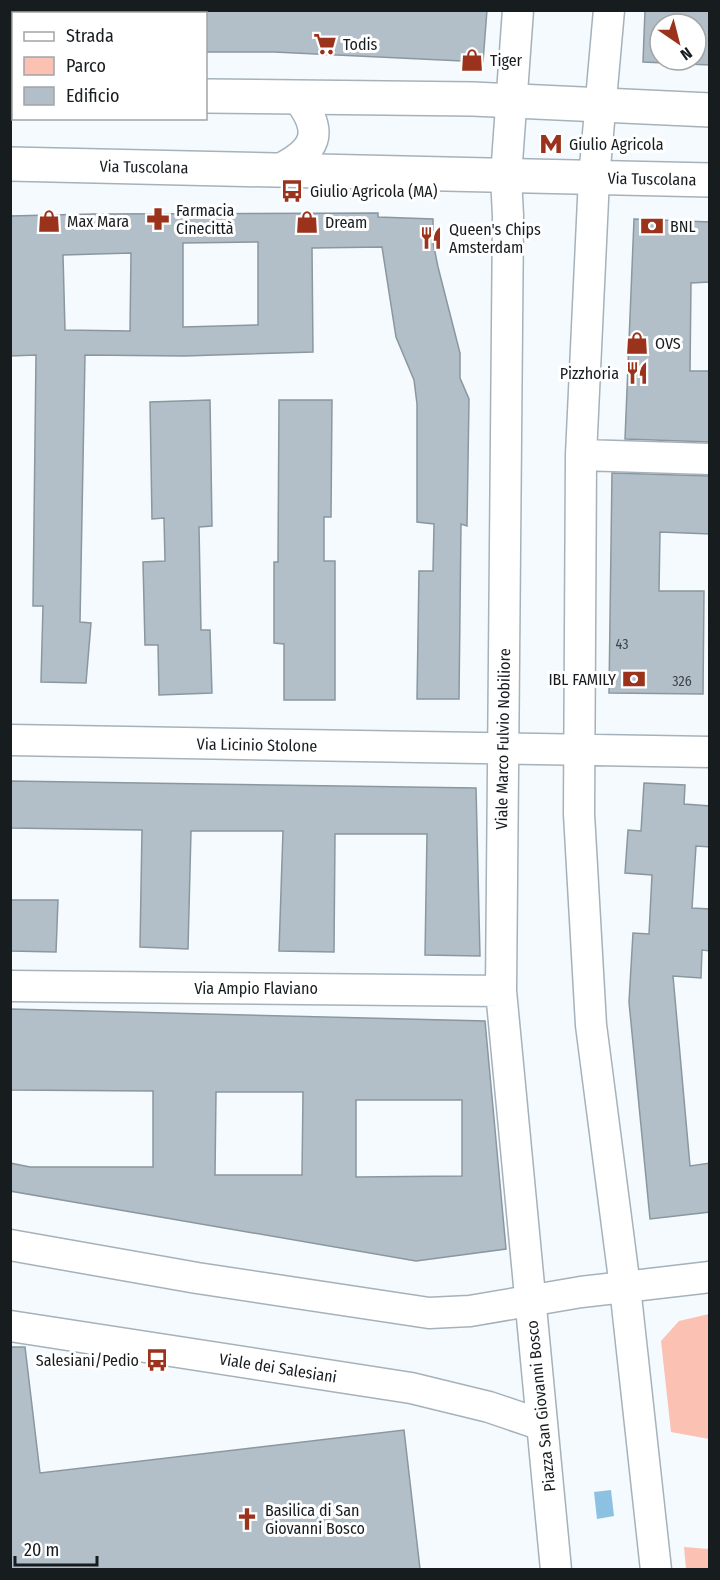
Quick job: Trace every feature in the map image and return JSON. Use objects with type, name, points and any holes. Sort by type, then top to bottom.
[{"type":"main road","points":[[207,96],[511,100],[710,110]]},
{"type":"main road","name":"Via Tuscolana","points":[[10,164],[710,180]]},
{"type":"street","points":[[506,176],[518,10]]},
{"type":"street","name":"Via Tuscolana","points":[[594,178],[609,10]]},
{"type":"street","points":[[278,170],[300,156],[314,136],[313,122],[298,98]]},
{"type":"street","name":"Viale Marco Fulvio Nobiliore","points":[[506,176],[508,216],[501,991],[531,1300]]},
{"type":"street","points":[[594,178],[581,455],[579,814],[591,1025],[656,1569]]},
{"type":"street","points":[[581,455],[710,459]]},
{"type":"street","name":"Via Licinio Stolone","points":[[10,740],[710,752]]},
{"type":"street","name":"Via Ampio Flaviano","points":[[10,986],[501,991]]},
{"type":"street","points":[[10,1245],[197,1278],[429,1313],[464,1312],[531,1300]]},
{"type":"street","name":"Piazza San Giovanni Bosco","points":[[556,1569],[531,1300],[710,1277]]},
{"type":"street","name":"Viale dei Salesiani","points":[[10,1326],[411,1388],[489,1407],[542,1425]]},
{"type":"green space","points":[[710,1314],[709,1439],[671,1432],[661,1341],[679,1321]]},
{"type":"green space","points":[[684,1547],[709,1549],[709,1569],[686,1569]]},
{"type":"water","points":[[611,1490],[614,1516],[597,1519],[594,1492]]},
{"type":"building","points":[[206,10],[487,10],[483,62],[274,52],[207,52]]},
{"type":"building","points":[[645,10],[710,10],[710,65],[708,65],[708,12],[648,12],[648,62],[643,62]]},
{"type":"building","points":[[378,213],[378,217],[433,219],[433,242],[438,267],[460,353],[460,378],[469,399],[467,526],[461,524],[459,699],[417,699],[419,571],[433,571],[434,524],[417,522],[417,404],[414,380],[396,337],[382,247],[312,248],[313,352],[184,356],[85,355],[80,622],[91,623],[86,683],[41,682],[43,606],[33,606],[36,355],[10,356],[10,216]],"holes":[[[258,242],[258,325],[183,327],[183,243]],[[131,253],[130,331],[65,330],[63,255]]]},
{"type":"building","points":[[634,219],[710,222],[710,282],[691,283],[690,371],[710,371],[710,442],[625,439]]},
{"type":"building","points":[[210,400],[212,526],[199,527],[201,630],[210,630],[212,693],[159,695],[158,645],[145,645],[143,562],[165,561],[164,518],[152,519],[150,402]]},
{"type":"building","points":[[279,400],[332,400],[331,517],[324,517],[324,561],[335,561],[335,700],[284,700],[284,644],[274,643],[274,562],[278,562]]},
{"type":"building","points":[[612,473],[710,476],[710,534],[660,532],[659,591],[704,591],[703,694],[609,693]]},
{"type":"building","points":[[10,781],[476,788],[480,956],[425,955],[427,834],[335,834],[334,952],[279,951],[283,831],[191,831],[188,949],[140,947],[142,830],[10,828]]},
{"type":"building","points":[[644,783],[685,785],[684,804],[710,806],[710,847],[696,846],[692,908],[710,909],[710,951],[702,950],[701,978],[673,976],[690,1166],[710,1163],[710,1212],[650,1219],[629,1002],[633,933],[649,934],[652,875],[625,873],[628,830],[641,831]]},
{"type":"building","points":[[10,900],[58,900],[56,952],[10,951]]},
{"type":"building","points":[[10,1009],[485,1021],[506,1249],[416,1261],[10,1191],[10,1163],[30,1167],[153,1167],[153,1091],[10,1090]],"holes":[[[216,1092],[303,1092],[302,1175],[215,1175]],[[356,1100],[462,1100],[462,1176],[356,1177]]]},
{"type":"building","name":"Basilica di San Giovanni Bosco","points":[[10,1347],[25,1347],[40,1473],[404,1430],[420,1569],[10,1569]]},
{"type":"place","name":"Todis","points":[[325,44]]},
{"type":"place","name":"Tiger","points":[[472,60]]},
{"type":"place","name":"Giulio Agricola","points":[[551,144]]},
{"type":"place","name":"Giulio Agricola (MA)","points":[[292,191]]},
{"type":"place","name":"Farmacia Cinecittà","points":[[158,219]]},
{"type":"place","name":"Max Mara","points":[[49,221]]},
{"type":"place","name":"Dream","points":[[307,222]]},
{"type":"place","name":"BNL","points":[[652,226]]},
{"type":"place","name":"Queen's Chips Amsterdam","points":[[431,238]]},
{"type":"place","name":"OVS","points":[[637,343]]},
{"type":"place","name":"Pizzhoria","points":[[637,373]]},
{"type":"place","name":"IBL FAMILY","points":[[634,679]]},
{"type":"place","name":"Salesiani/Pedio","points":[[157,1360]]},
{"type":"place","name":"Basilica di San Giovanni Bosco","points":[[247,1519]]}]
